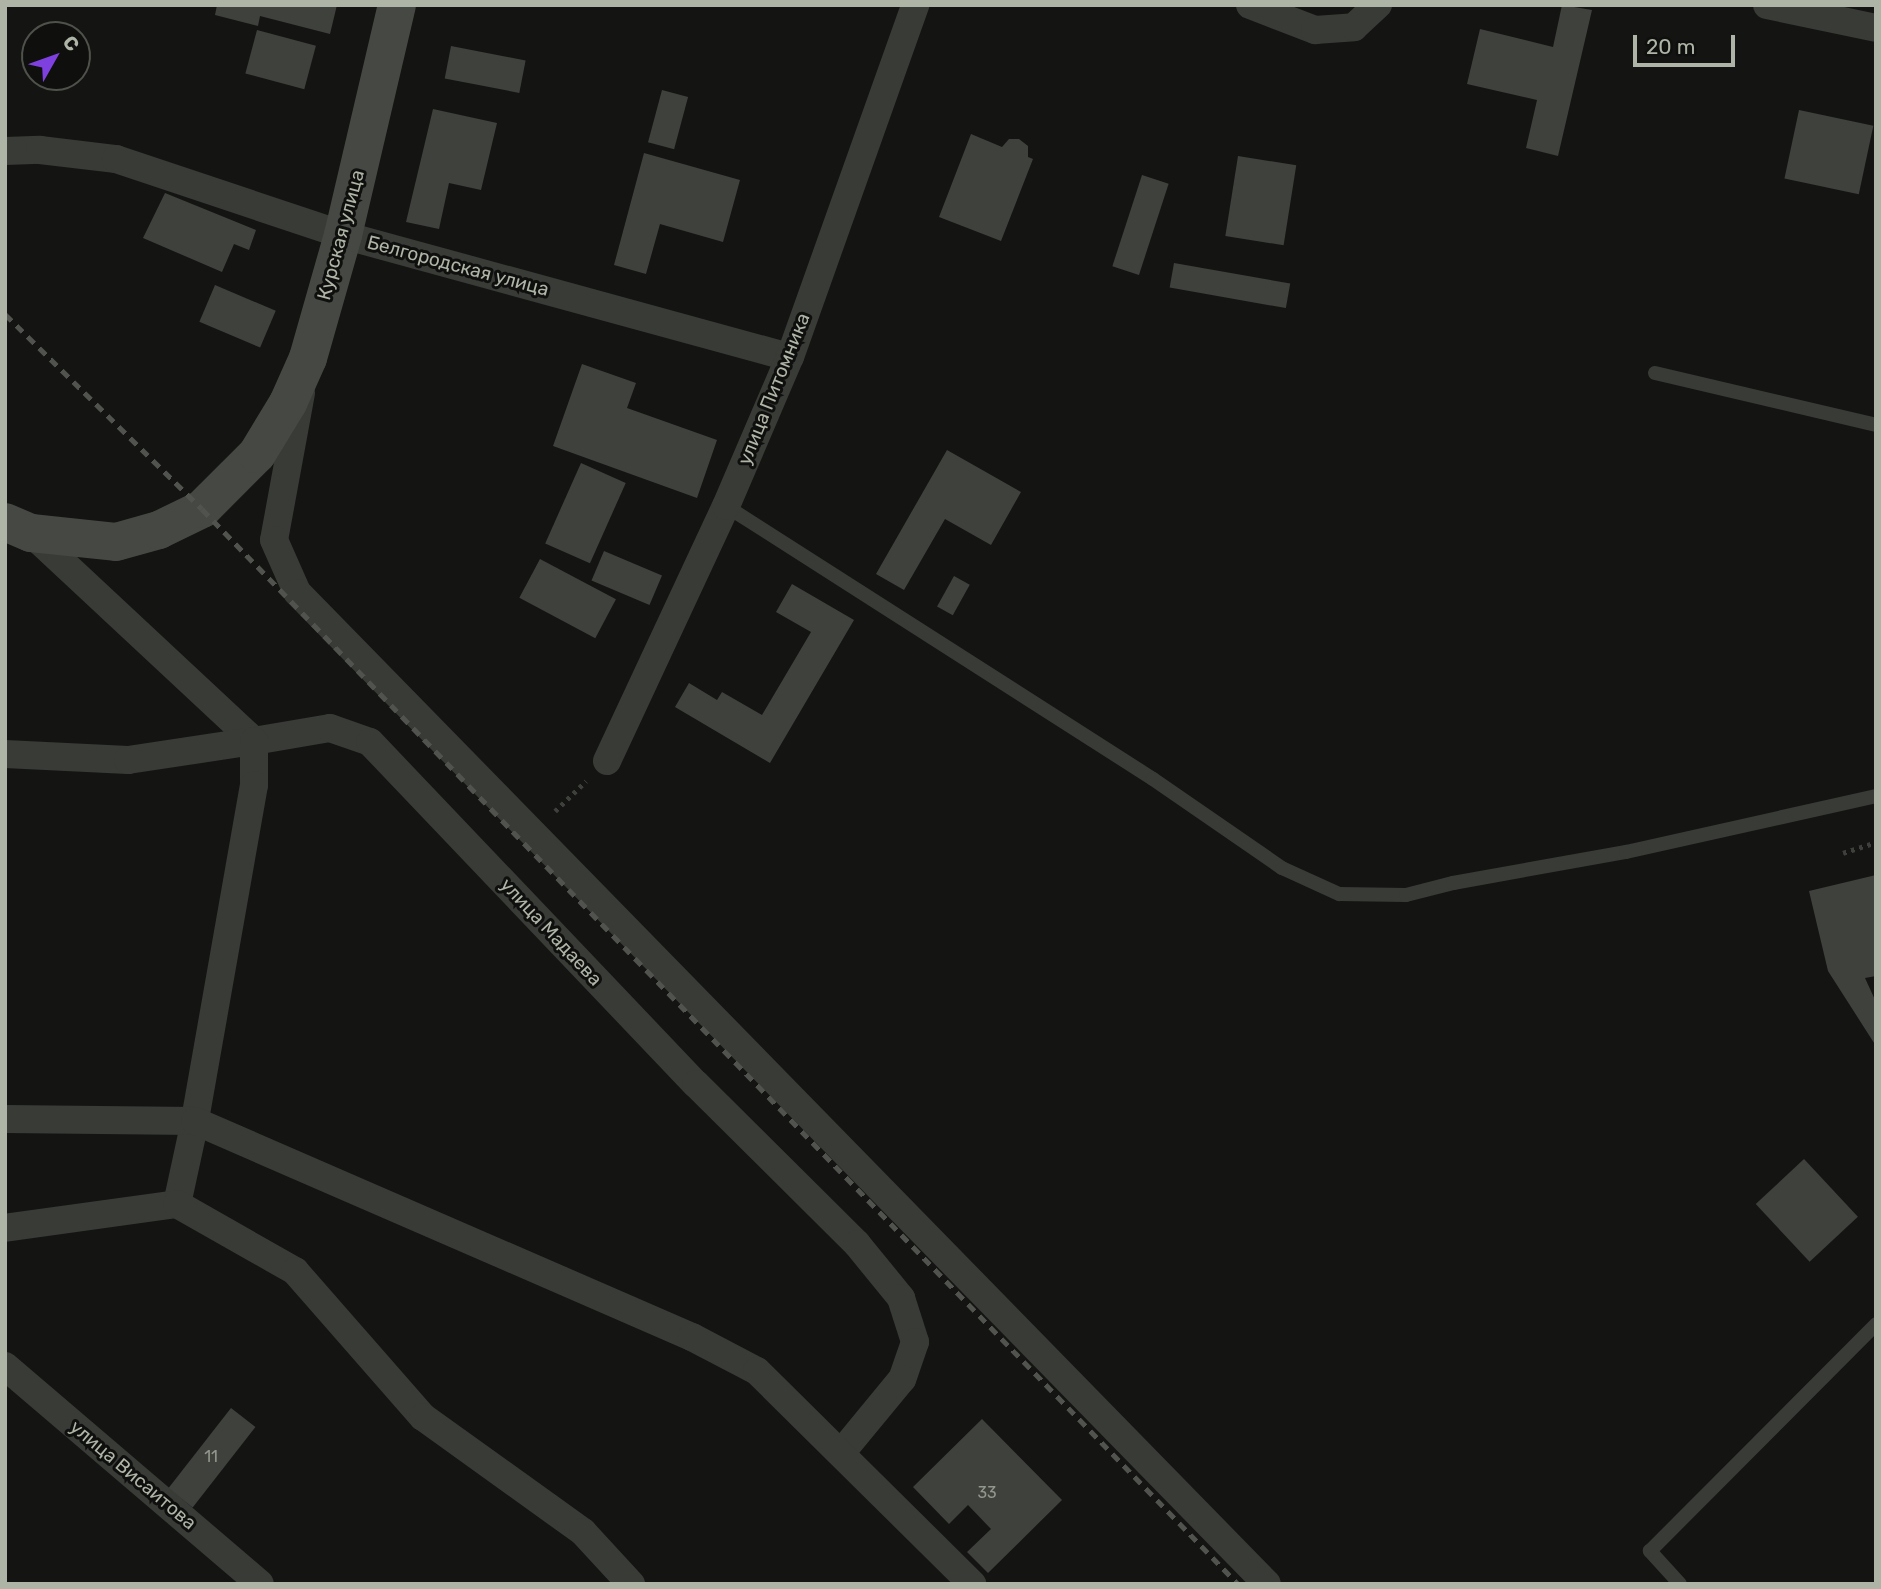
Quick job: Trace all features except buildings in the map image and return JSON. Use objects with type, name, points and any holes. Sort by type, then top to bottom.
[{"type":"street","name":"Курская улица","points":[[18,528],[116,542],[159,530],[202,509],[257,454],[288,403],[308,358],[343,234],[397,5]]},
{"type":"street","name":"улица Питомника","points":[[607,761],[726,506],[790,356],[915,5]]},
{"type":"street","points":[[1250,5],[1315,30],[1354,27],[1378,5]]},
{"type":"street","points":[[1767,5],[1876,28]]},
{"type":"street","name":"Белгородская улица","points":[[5,151],[40,150],[116,159],[343,234],[790,356]]},
{"type":"street","points":[[308,358],[274,540],[297,592],[1267,1584]]},
{"type":"street","points":[[18,528],[254,741],[254,785],[195,1121],[177,1203]]},
{"type":"street","name":"улица Мадаева","points":[[5,754],[128,760],[330,728],[370,742],[696,1084],[857,1244],[901,1298],[915,1342],[902,1379],[841,1453]]},
{"type":"street","points":[[5,1119],[195,1121],[692,1337],[757,1371],[972,1584]]},
{"type":"street","points":[[5,1228],[177,1203],[295,1271],[423,1417],[583,1532],[631,1584]]},
{"type":"street","name":"улица Висаитова","points":[[5,1366],[260,1584]]},
{"type":"lane","points":[[1654,373],[1876,425]]},
{"type":"lane","points":[[726,506],[1121,757],[1282,868],[1339,894],[1406,895],[1452,883],[1626,852],[1876,796]]},
{"type":"lane","points":[[1680,1584],[1650,1551],[1876,1324]]},
{"type":"path","points":[[532,834],[607,761]]},
{"type":"path","points":[[1843,852],[1876,842]]},
{"type":"railway","points":[[5,314],[202,509],[1238,1584]]}]
